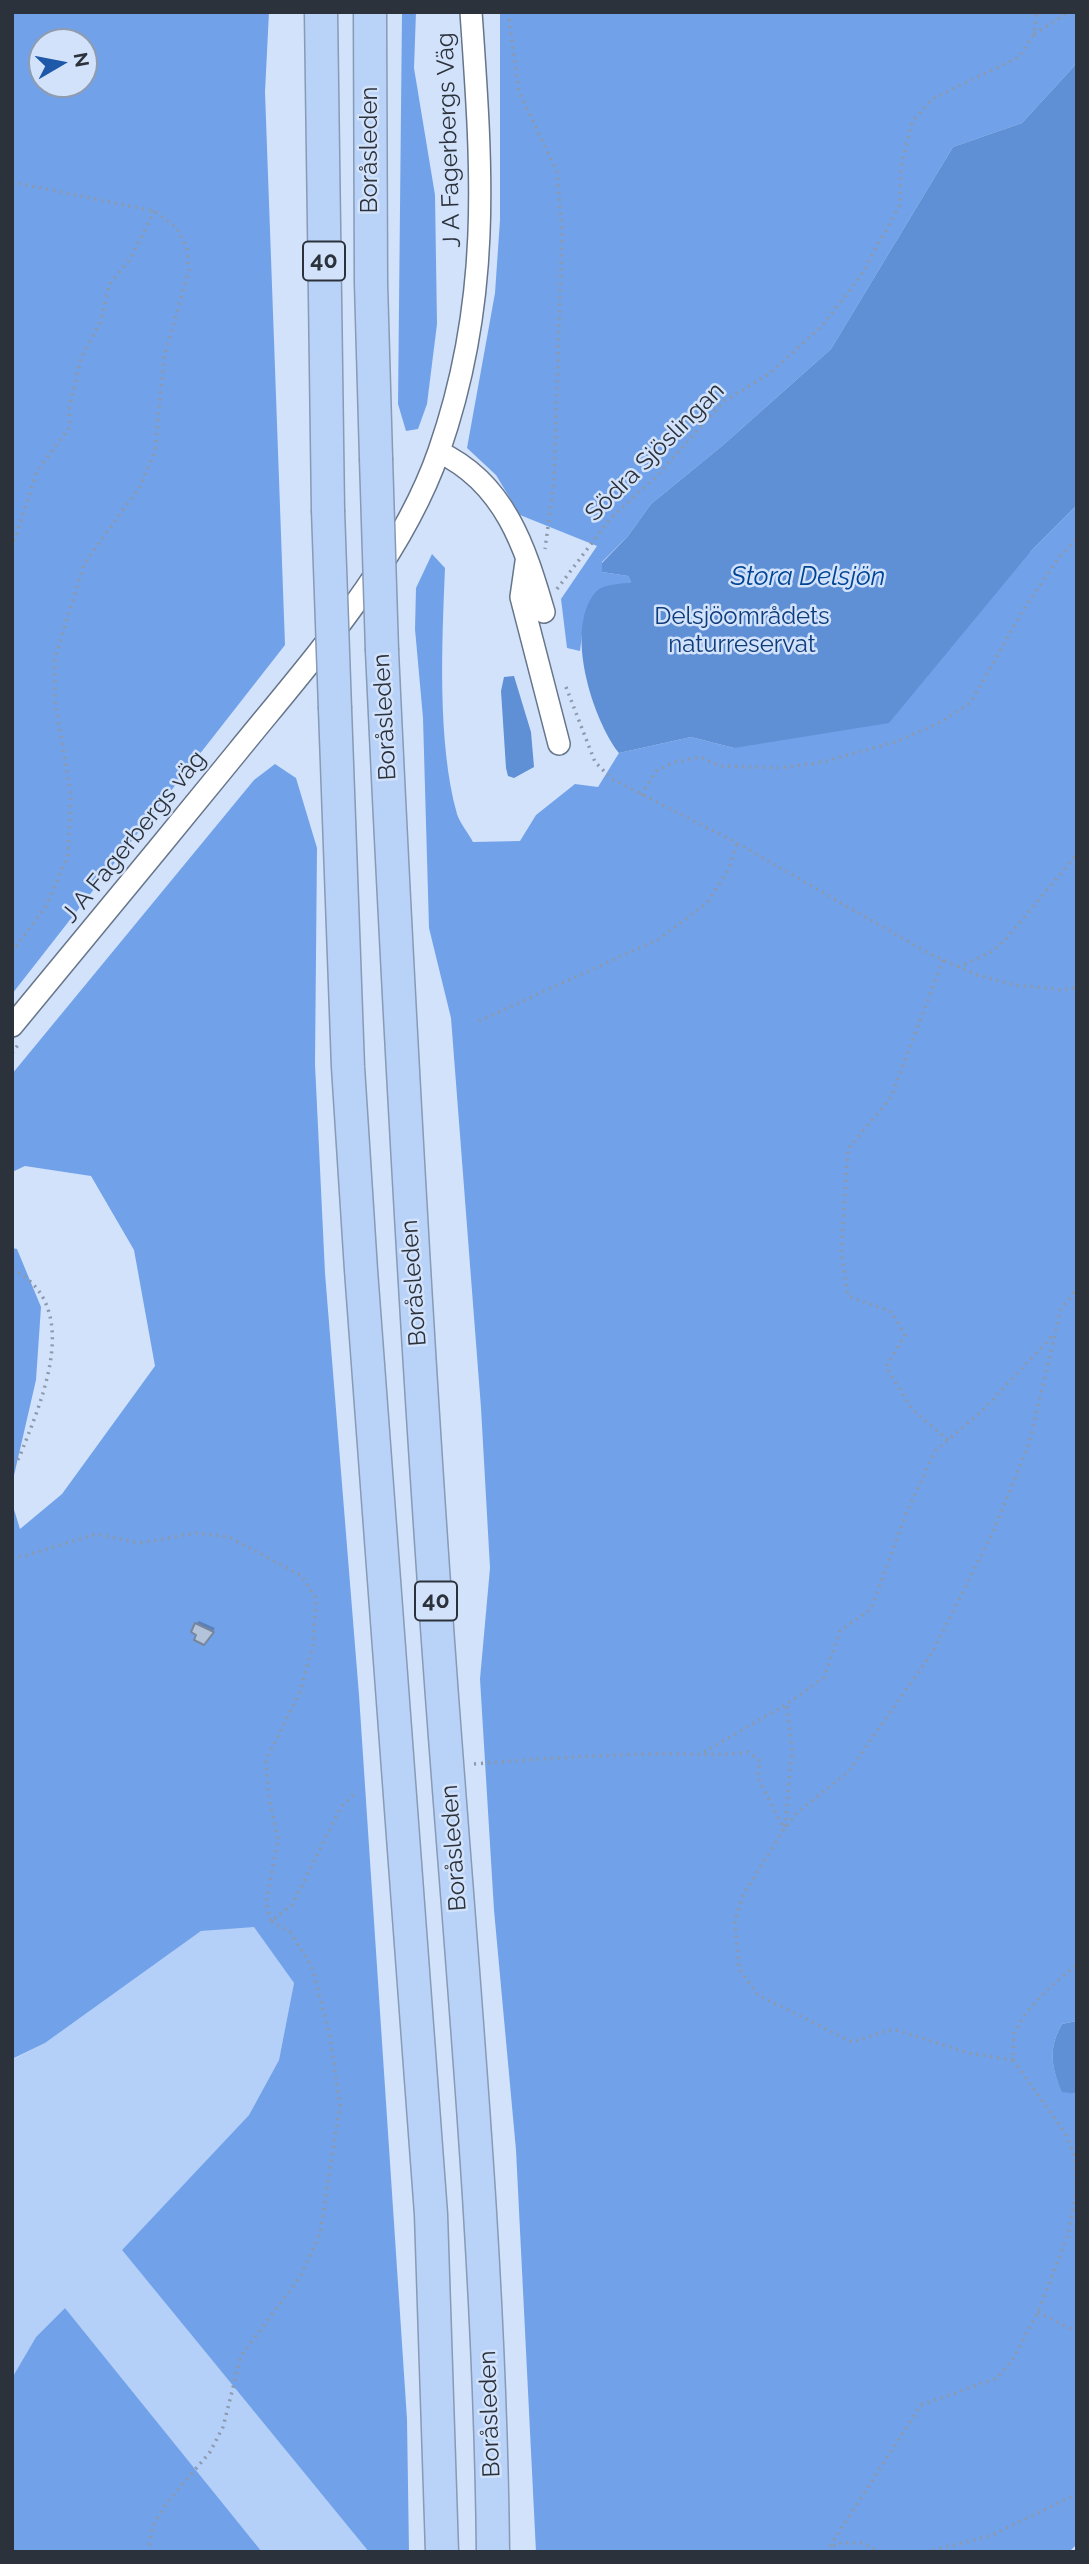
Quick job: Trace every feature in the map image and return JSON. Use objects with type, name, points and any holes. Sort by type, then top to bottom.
[{"type":"highway","name":"Boråsleden","points":[[321,12],[328,509],[348,1067],[431,2214],[442,2552]]},
{"type":"highway","name":"Boråsleden","points":[[370,12],[371,283],[382,651],[413,1266],[482,2212],[492,2422],[493,2552]]},
{"type":"street","name":"J A Fagerbergs Väg","points":[[296,680],[361,593],[408,523],[439,452],[465,358],[479,278],[482,194],[471,12]]},
{"type":"street","points":[[439,452],[455,459],[494,492],[536,554],[544,612]]},
{"type":"street","points":[[536,554],[521,597],[559,744]]},
{"type":"street","name":"J A Fagerbergs väg","points":[[12,1026],[296,680]]},
{"type":"path","points":[[508,12],[519,92],[557,172],[562,232],[554,482],[536,554]]},
{"type":"path","points":[[1034,34],[1037,12]]},
{"type":"path","points":[[1034,34],[1069,12]]},
{"type":"path","name":"Södra Sjöslingan","points":[[544,612],[558,586],[610,519],[656,477],[724,401],[769,374],[822,326],[860,277],[900,205],[901,166],[912,122],[932,99],[1019,57],[1034,34]]},
{"type":"path","points":[[12,182],[154,211],[176,227],[187,248],[188,270],[164,357],[155,452],[139,488],[84,564],[55,659],[55,701],[71,795],[68,855],[46,906],[12,952]]},
{"type":"path","points":[[12,548],[37,471],[70,427],[69,410],[81,358],[100,323],[109,285],[131,258],[154,211]]},
{"type":"path","points":[[641,795],[656,771],[675,762],[701,757],[720,766],[781,768],[822,762],[895,742],[941,722],[971,702],[1022,612],[1059,557],[1077,539]]},
{"type":"path","points":[[563,678],[594,762],[612,779],[737,843],[958,967],[1015,985],[1063,990],[1077,987]]},
{"type":"path","points":[[479,1021],[659,939],[707,903],[729,869],[737,843]]},
{"type":"path","points":[[958,967],[991,952],[1007,938],[1077,854]]},
{"type":"path","points":[[943,960],[891,1097],[848,1149],[841,1253],[848,1296],[892,1312],[905,1335],[886,1367],[912,1409],[948,1440]]},
{"type":"path","points":[[12,1269],[26,1276],[47,1301],[54,1325],[50,1362],[41,1395],[19,1458],[12,1466]]},
{"type":"path","points":[[1013,2060],[969,2053],[893,2029],[852,2042],[758,1995],[739,1969],[735,1921],[743,1895],[784,1829],[797,1813],[849,1770],[932,1653],[993,1532],[1029,1444],[1061,1309],[1077,1289]]},
{"type":"path","points":[[704,1752],[787,1704],[824,1677],[840,1631],[872,1609],[906,1514],[935,1451],[983,1410],[1055,1332]]},
{"type":"path","points":[[12,1555],[21,1557],[96,1534],[139,1543],[196,1533],[229,1537],[302,1576],[316,1598],[313,1646],[299,1695],[266,1759],[269,1797],[278,1840],[266,1903],[271,1921],[290,1932],[312,1967],[330,2036],[340,2106],[320,2234],[300,2277],[241,2356],[223,2427],[211,2452],[166,2504],[153,2525],[148,2552]]},
{"type":"path","points":[[784,1829],[792,1750],[787,1704]]},
{"type":"path","points":[[474,1764],[578,1756],[704,1752],[727,1756],[748,1752],[760,1761],[758,1778],[784,1829]]},
{"type":"path","points":[[271,1921],[292,1905],[341,1807],[357,1791]]},
{"type":"path","points":[[828,2552],[921,2405],[997,2378],[1013,2360],[1038,2312],[1068,2235],[1076,2193],[1075,2157],[1066,2134],[1013,2060],[1014,2033],[1026,2013],[1077,1964]]},
{"type":"path","points":[[1038,2312],[1077,2332]]},
{"type":"path","points":[[926,2552],[990,2536],[1077,2494]]},
{"type":"path","points":[[828,2552],[836,2543],[861,2543],[882,2552]]},
{"type":"shaded area","points":[[12,12],[269,12],[265,92],[285,645],[12,994]]},
{"type":"shaded area","points":[[402,12],[416,12],[414,68],[435,195],[437,324],[427,404],[418,429],[406,431],[398,404]]},
{"type":"shaded area","points":[[500,12],[1077,12],[1077,63],[1022,123],[953,147],[831,349],[722,446],[651,504],[628,536],[602,562],[602,572],[628,576],[631,582],[624,584],[584,618],[580,651],[567,648],[561,599],[597,546],[520,515],[496,475],[467,448],[495,293],[500,220]]},
{"type":"shaded area","name":"Delsjöområdets naturreservat","points":[[1077,505],[1077,2021],[1062,2024],[1055,2041],[1053,2058],[1055,2074],[1062,2091],[1077,2094],[1077,2544],[1069,2552],[536,2552],[516,2150],[494,1910],[480,1679],[490,1568],[481,1408],[451,1018],[429,928],[423,718],[415,629],[416,588],[432,554],[445,568],[442,692],[446,756],[458,817],[473,842],[520,841],[536,815],[575,784],[598,787],[619,753],[691,737],[734,748],[1031,551]]},
{"type":"shaded area","points":[[275,764],[296,778],[317,848],[315,1064],[325,1273],[359,1695],[407,2419],[409,2552],[369,2552],[122,2250],[249,2115],[279,2060],[294,1983],[254,1927],[201,1931],[45,2043],[12,2059],[12,1503],[20,1529],[62,1494],[155,1366],[134,1250],[91,1176],[25,1166],[12,1172],[12,1074],[254,780]]},
{"type":"shaded area","points":[[12,1248],[17,1249],[41,1307],[36,1380],[12,1484]]},
{"type":"shaded area","points":[[254,1926],[294,1983],[279,2060],[249,2115],[122,2250],[369,2552],[262,2552],[65,2308],[36,2337],[12,2378],[12,2060],[45,2043],[201,1931]]},
{"type":"shaded area","points":[[65,2308],[262,2552],[12,2552],[12,2378],[36,2337]]},
{"type":"water","name":"Stora Delsjön","points":[[1077,63],[1077,505],[1031,551],[889,723],[734,748],[691,737],[619,753],[609,738],[592,698],[582,651],[586,609],[595,593],[607,586],[631,582],[628,576],[602,572],[602,563],[628,536],[651,504],[722,446],[831,349],[953,147],[1022,123]]},
{"type":"water","points":[[514,676],[531,732],[534,767],[514,778],[508,776],[506,768],[501,691],[504,677]]},
{"type":"water","points":[[1077,2021],[1077,2094],[1062,2092],[1055,2074],[1053,2049],[1062,2024]]},
{"type":"building","points":[[195,1623],[214,1632],[204,1645],[194,1640],[196,1635],[191,1632]]}]
